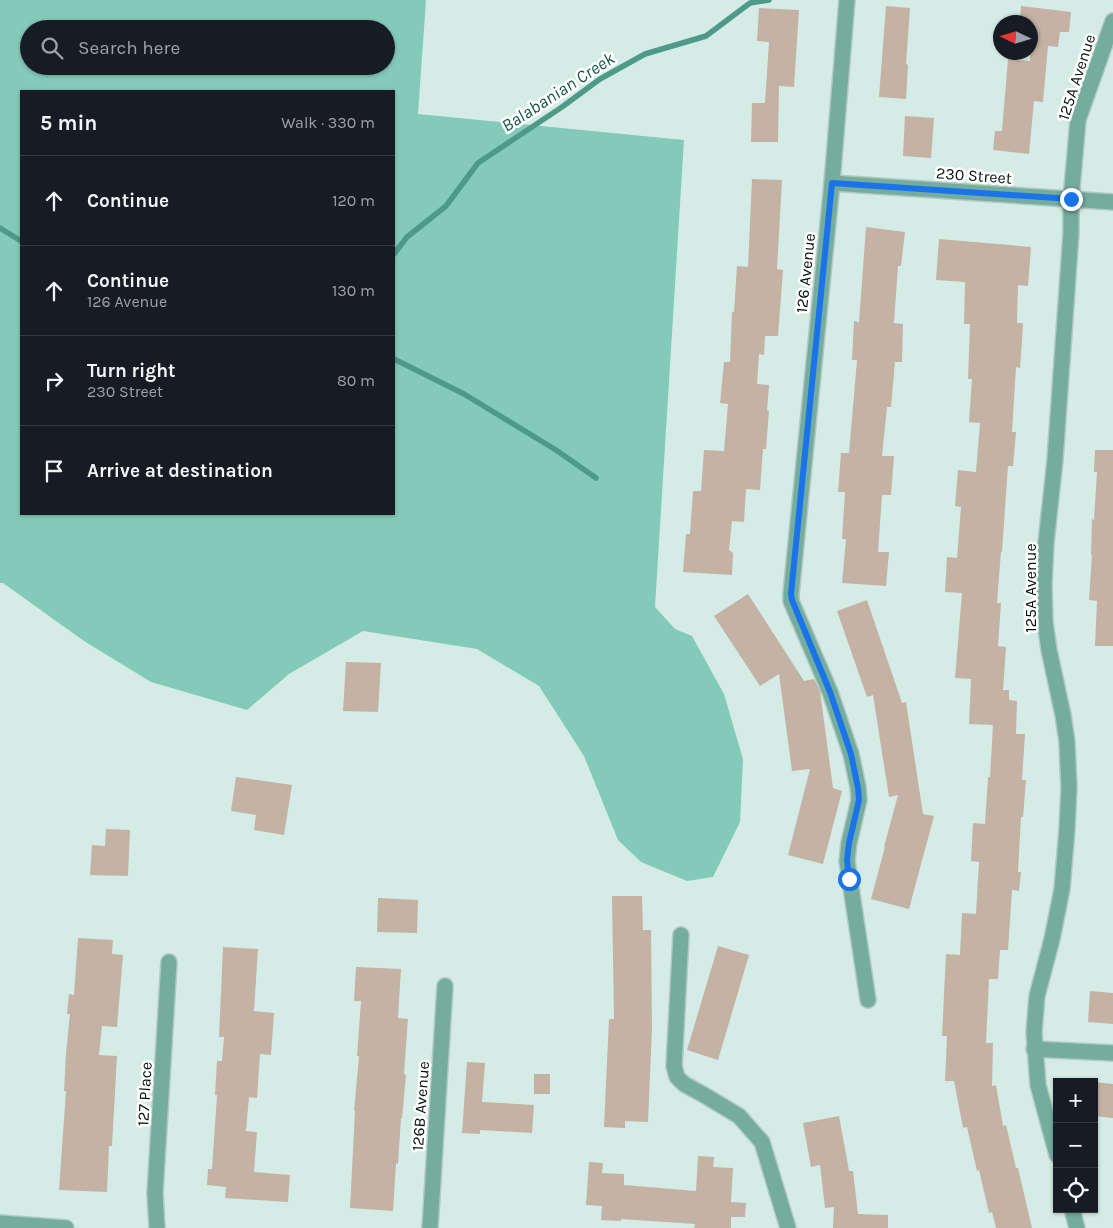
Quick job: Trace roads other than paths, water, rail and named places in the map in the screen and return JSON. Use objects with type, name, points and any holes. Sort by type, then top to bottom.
[{"type":"street","name":"126 Avenue","points":[[846,0],[832,183],[791,594],[830,692],[851,754],[858,788],[859,800],[847,860],[868,1000]]},
{"type":"street","name":"125A Avenue","points":[[1053,1140],[1038,1085],[1034,1032],[1037,996],[1054,930],[1062,889],[1069,787],[1064,715],[1049,650],[1045,622],[1046,543],[1054,460],[1078,120],[1113,20]]},
{"type":"street","name":"230 Street","points":[[832,183],[1113,202]]},
{"type":"street","points":[[680,935],[674,1066],[677,1077],[684,1084],[739,1116],[762,1142],[788,1228]]},
{"type":"street","name":"127 Place","points":[[157,1228],[155,1193],[169,962]]},
{"type":"street","name":"126B Avenue","points":[[430,1228],[445,986]]},
{"type":"street","points":[[1034,1049],[1113,1053]]},
{"type":"street","points":[[1073,1213],[1077,1228]]},
{"type":"street","points":[[0,1224],[66,1228]]},
{"type":"waterway","name":"Balabanian Creek","points":[[395,253],[407,237],[446,206],[478,163],[562,107],[600,79],[645,54],[706,36],[750,3],[769,0]]},
{"type":"waterway","points":[[0,228],[20,240]]},
{"type":"waterway","points":[[395,360],[464,394],[556,450],[596,478]]}]
